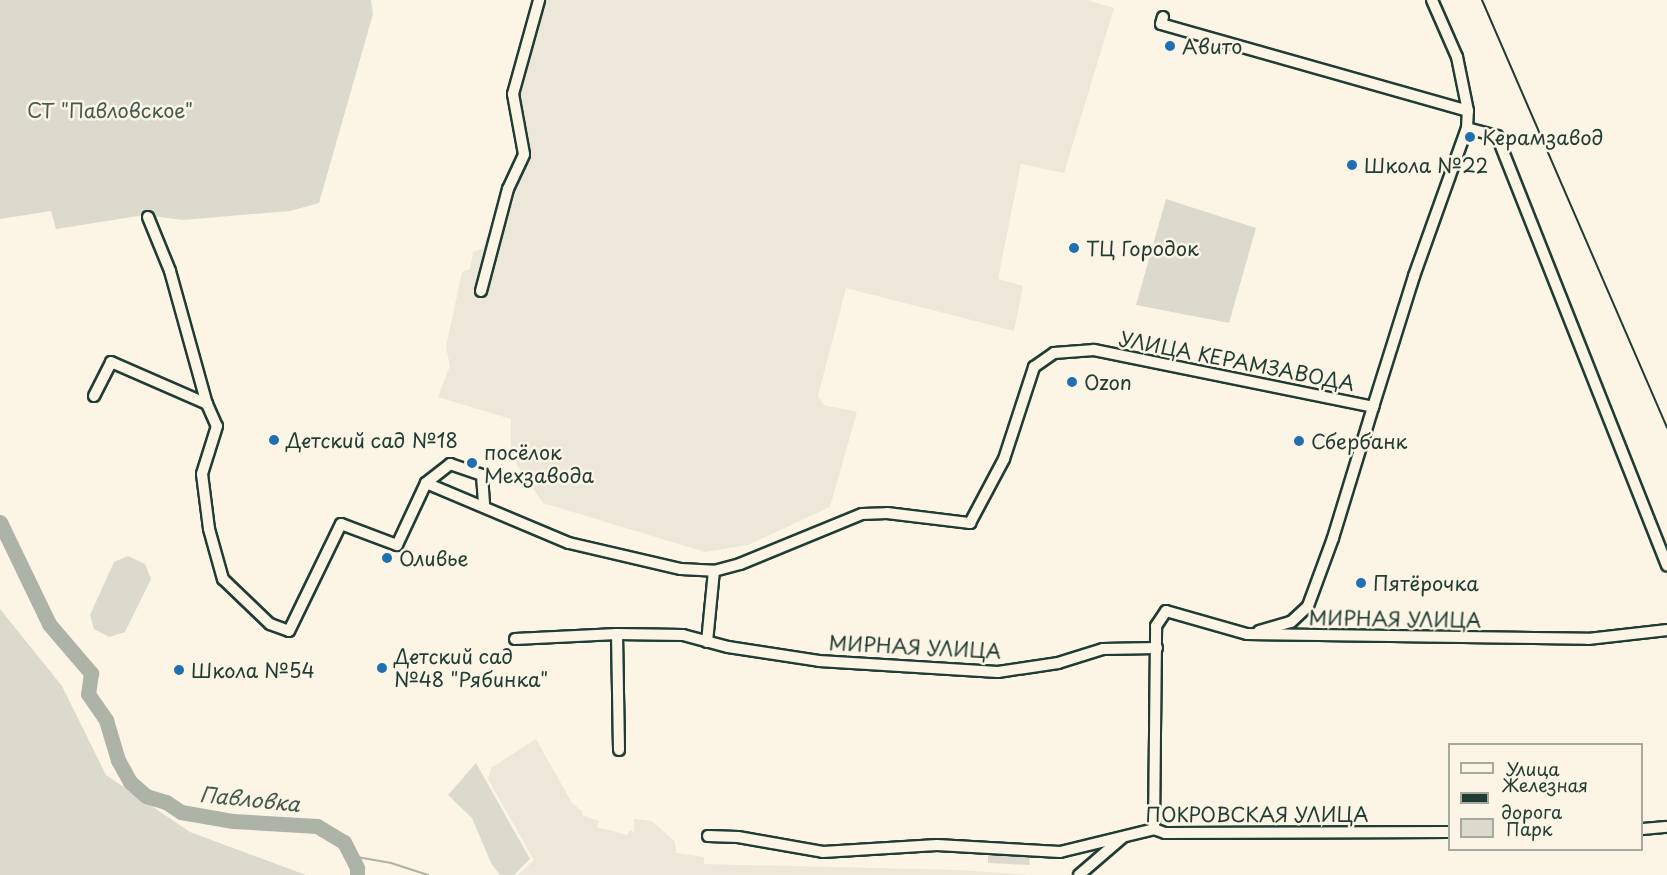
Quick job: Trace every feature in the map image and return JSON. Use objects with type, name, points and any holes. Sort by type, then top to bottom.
[{"type":"street","points":[[481,291],[508,189],[524,154],[513,94],[539,0]]},
{"type":"street","name":"УЛИЦА КЕРАМЗАВОДА","points":[[1247,634],[1291,622],[1308,606],[1333,538],[1414,276],[1467,128],[1468,111],[1457,57],[1432,0]]},
{"type":"street","points":[[1163,17],[1161,24],[1468,111]]},
{"type":"street","points":[[1467,128],[1497,136],[1667,566]]},
{"type":"street","points":[[148,217],[170,271],[207,404],[217,426],[202,474],[209,529],[224,579],[270,624],[289,631],[341,524],[397,545],[426,483],[450,464],[482,475],[484,507]]},
{"type":"street","name":"УЛИЦА КЕРАМЗАВОДА","points":[[714,571],[740,564],[862,514],[887,513],[970,524],[1004,459],[1034,367],[1054,353],[1094,350],[1373,406]]},
{"type":"street","points":[[94,396],[111,362],[207,404]]},
{"type":"street","points":[[426,483],[569,543],[681,569],[714,571],[707,642]]},
{"type":"street","name":"МИРНАЯ УЛИЦА","points":[[1154,829],[1156,626],[1166,611],[1247,634],[1588,639],[1667,630]]},
{"type":"street","points":[[617,634],[619,750]]},
{"type":"street","name":"МИРНАЯ УЛИЦА","points":[[515,639],[617,634],[683,635],[707,642],[819,661],[998,672],[1058,663],[1103,649],[1157,648]]},
{"type":"street","points":[[1643,828],[1667,827]]},
{"type":"street","name":"ПОКРОВСКАЯ УЛИЦА","points":[[708,836],[738,837],[823,852],[937,845],[1060,852],[1154,829],[1165,833],[1448,832]]},
{"type":"street","points":[[1079,875],[1126,835]]},
{"type":"shaded area","points":[[544,0],[1087,0],[1114,8],[1064,173],[1021,164],[998,279],[1023,286],[1014,331],[846,288],[818,396],[824,405],[857,412],[830,507],[748,545],[705,552],[543,503],[511,456],[511,419],[438,397],[450,366],[446,347],[462,272],[470,269],[473,252],[482,249],[526,144],[518,92]]},
{"type":"shaded area","points":[[536,739],[572,803],[583,812],[582,815],[599,821],[597,827],[627,835],[630,830],[634,832],[634,819],[652,821],[675,842],[676,853],[704,857],[704,864],[960,870],[1028,875],[518,875],[534,860],[488,779],[491,768]]},
{"type":"green space","name":"СТ \"Павловское\"","points":[[0,0],[371,0],[373,14],[319,203],[290,211],[183,220],[145,215],[56,229],[51,211],[0,219]]},
{"type":"green space","points":[[1166,199],[1256,228],[1229,323],[1136,305]]},
{"type":"green space","points":[[128,556],[145,564],[151,579],[125,632],[109,637],[94,629],[90,615],[114,562]]},
{"type":"green space","points":[[0,609],[62,686],[106,775],[190,832],[306,875],[0,875]]},
{"type":"green space","points":[[476,763],[530,859],[514,875],[500,875],[491,863],[472,818],[448,795]]},
{"type":"green space","points":[[988,854],[1029,855],[1030,865],[988,863]]},
{"type":"waterway","name":"Павловка","points":[[0,522],[49,624],[91,673],[88,694],[106,720],[118,760],[130,782],[146,796],[166,802],[181,812],[233,821],[317,826],[344,842],[357,868],[357,875]]},
{"type":"waterway","points":[[351,856],[391,863],[428,875]]},
{"type":"railway","points":[[1482,0],[1667,428]]},
{"type":"place","name":"Авито","points":[[1170,46]]},
{"type":"place","name":"Керамзавод","points":[[1470,137]]},
{"type":"place","name":"Школа №22","points":[[1352,165]]},
{"type":"place","name":"ТЦ Городок","points":[[1074,248]]},
{"type":"place","name":"Ozon","points":[[1072,382]]},
{"type":"place","name":"Детский сад №18","points":[[274,440]]},
{"type":"place","name":"Сбербанк","points":[[1299,441]]},
{"type":"place","name":"посёлок Мехзавода","points":[[472,463]]},
{"type":"place","name":"Оливье","points":[[387,558]]},
{"type":"place","name":"Пятёрочка","points":[[1361,583]]},
{"type":"place","name":"Детский сад №48 \"Рябинка\"","points":[[382,668]]},
{"type":"place","name":"Школа №54","points":[[179,670]]}]
